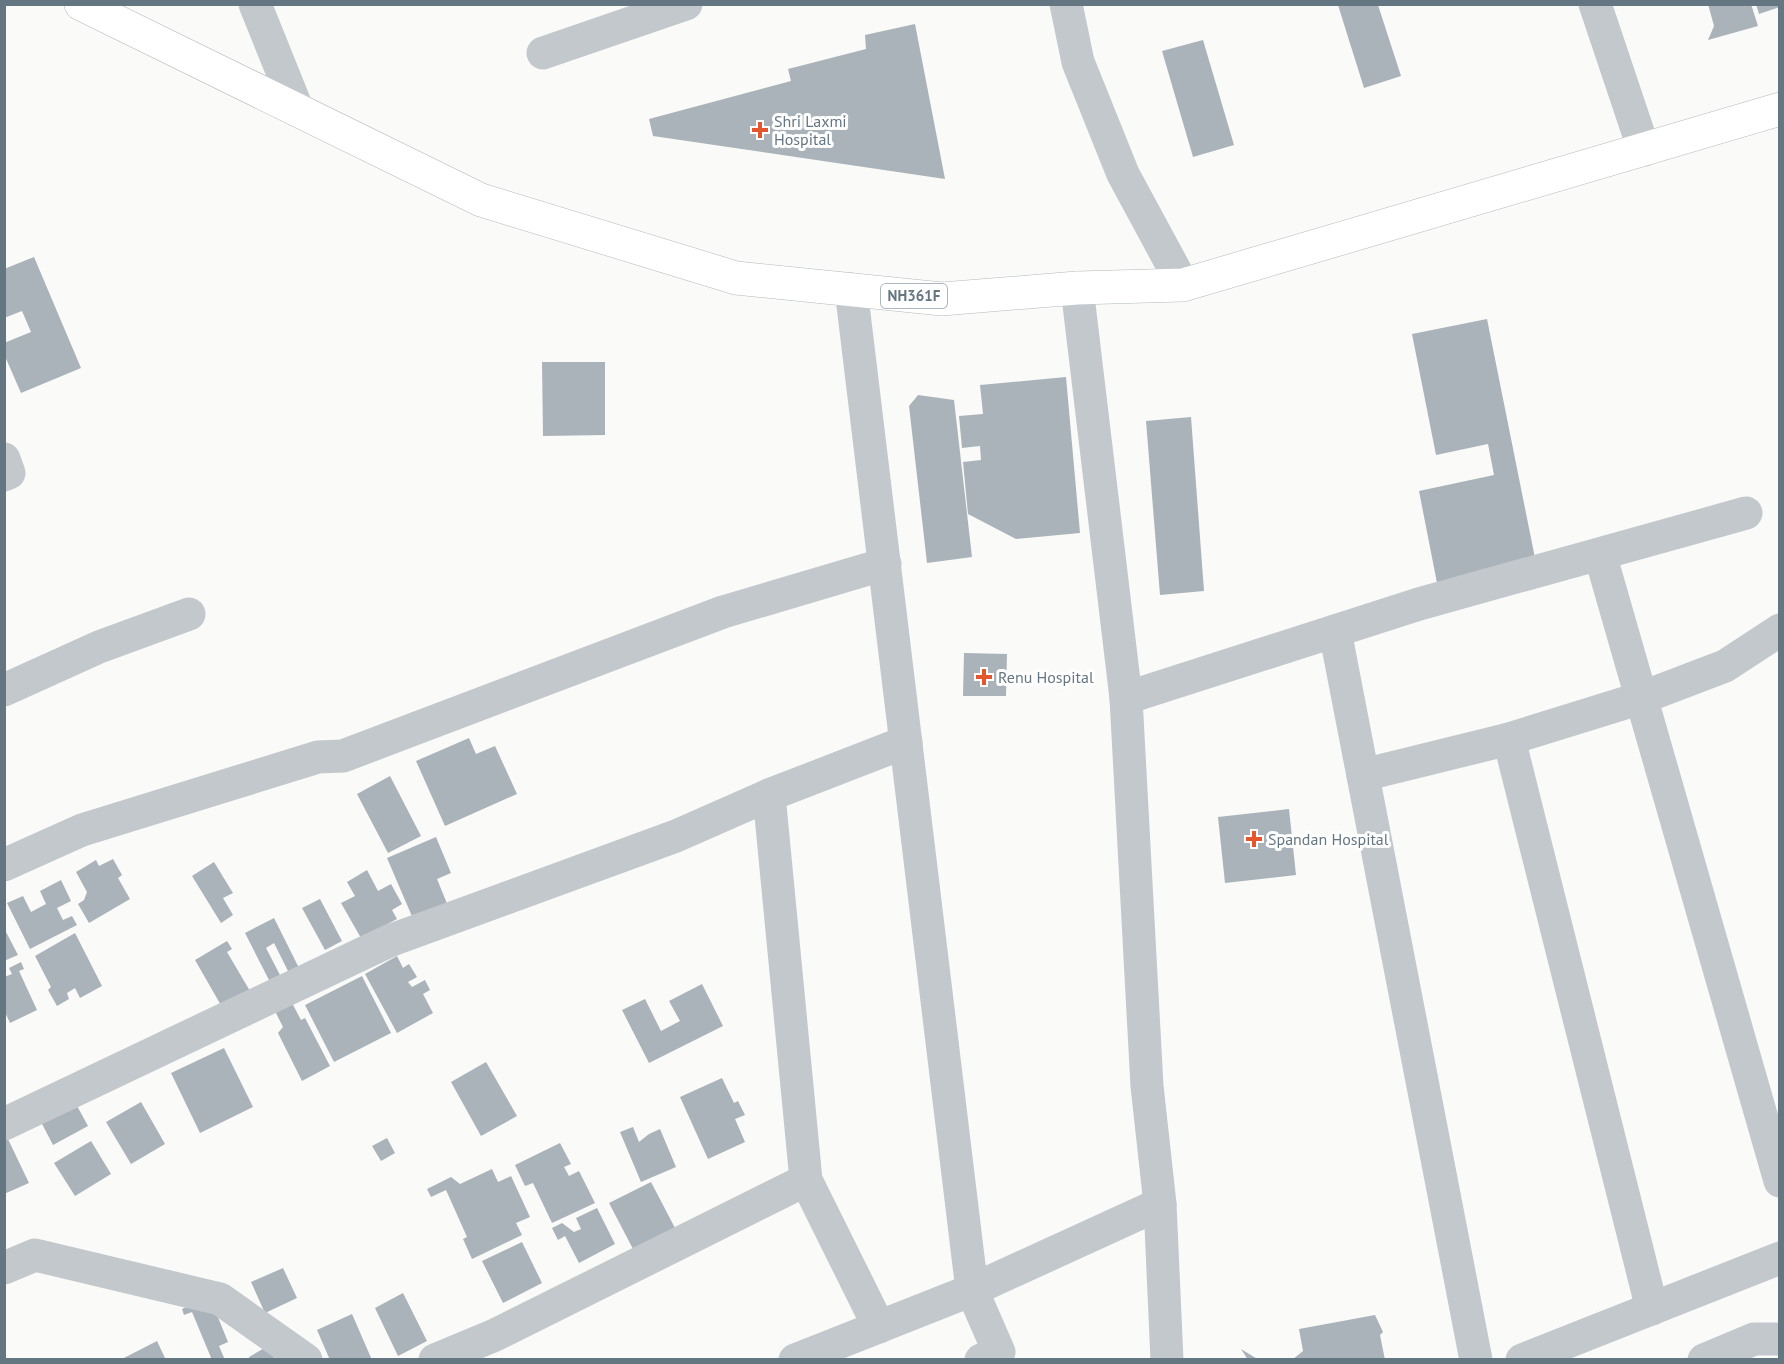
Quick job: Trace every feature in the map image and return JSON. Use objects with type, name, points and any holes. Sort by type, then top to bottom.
[{"type":"highway","name":"NH361F","points":[[81,4],[481,200],[736,278],[942,299],[1077,288],[1183,285],[1779,109]]},
{"type":"street","points":[[255,4],[298,111]]},
{"type":"street","points":[[543,53],[686,4]]},
{"type":"street","points":[[1066,4],[1078,62],[1123,174],[1183,285]]},
{"type":"street","points":[[1595,4],[1644,150]]},
{"type":"street","points":[[1077,288],[1126,698],[1147,1086],[1160,1204],[1167,1359]]},
{"type":"street","points":[[851,289],[972,1290],[999,1352],[981,1359]]},
{"type":"street","points":[[4,459],[9,473],[4,475]]},
{"type":"street","points":[[1126,698],[1419,604],[1746,513]]},
{"type":"street","points":[[1600,554],[1779,1181]]},
{"type":"street","points":[[4,864],[82,830],[318,757],[343,756],[723,612],[885,564]]},
{"type":"street","points":[[4,690],[99,647],[189,614]]},
{"type":"street","points":[[1363,775],[1509,739],[1641,698],[1725,666],[1779,630]]},
{"type":"street","points":[[1335,631],[1476,1359]]},
{"type":"street","points":[[1509,739],[1652,1309]]},
{"type":"street","points":[[4,1124],[389,941],[676,836],[769,795],[906,741]]},
{"type":"street","points":[[769,795],[806,1180],[879,1327]]},
{"type":"street","points":[[435,1359],[495,1335],[806,1180]]},
{"type":"street","points":[[795,1359],[972,1290],[1160,1204]]},
{"type":"street","points":[[4,1268],[35,1255],[220,1299],[306,1359]]},
{"type":"street","points":[[1522,1359],[1779,1258]]},
{"type":"street","points":[[1704,1359],[1765,1346]]},
{"type":"building","points":[[1708,4],[1751,4],[1758,26],[1708,40],[1714,26]]},
{"type":"building","points":[[1756,4],[1780,4],[1780,7],[1759,14]]},
{"type":"building","points":[[1338,5],[1378,5],[1401,76],[1364,88]]},
{"type":"building","points":[[915,24],[945,179],[653,136],[649,119],[791,81],[788,69],[866,49],[865,35]]},
{"type":"building","points":[[1203,40],[1234,145],[1193,157],[1162,51]]},
{"type":"building","points":[[34,257],[81,368],[21,393],[4,354],[4,343],[31,332],[22,311],[4,318],[4,269]]},
{"type":"building","points":[[1487,319],[1536,563],[1437,583],[1419,491],[1494,475],[1488,444],[1436,455],[1412,334]]},
{"type":"building","points":[[542,362],[605,362],[605,435],[543,436]]},
{"type":"building","points":[[1066,377],[1080,533],[1016,539],[968,514],[963,462],[981,460],[980,446],[962,448],[959,416],[983,414],[980,385]]},
{"type":"building","points":[[918,395],[954,400],[972,557],[927,563],[909,406]]},
{"type":"building","points":[[1191,417],[1204,591],[1160,595],[1146,421]]},
{"type":"building","points":[[964,653],[1007,654],[1006,696],[963,696]]},
{"type":"building","points":[[469,738],[476,754],[495,746],[517,794],[445,826],[416,761]]},
{"type":"building","points":[[390,776],[421,836],[388,853],[357,794]]},
{"type":"building","points":[[1289,809],[1296,875],[1225,883],[1218,817]]},
{"type":"building","points":[[436,837],[451,873],[437,879],[448,906],[414,921],[387,858]]},
{"type":"building","points":[[113,859],[122,875],[118,878],[130,899],[89,923],[78,904],[84,900],[87,892],[76,872],[96,860],[99,866]]},
{"type":"building","points":[[214,862],[233,893],[223,898],[233,915],[221,923],[192,876]]},
{"type":"building","points":[[367,870],[378,891],[391,884],[402,904],[392,910],[397,919],[361,938],[341,903],[355,896],[347,882]]},
{"type":"building","points":[[61,880],[71,901],[57,908],[63,920],[72,916],[77,925],[30,949],[7,903],[23,896],[31,912],[46,904],[40,891]]},
{"type":"building","points":[[320,899],[342,941],[325,950],[302,908]]},
{"type":"building","points":[[274,918],[300,970],[290,975],[274,943],[266,948],[280,975],[269,980],[245,933]]},
{"type":"building","points":[[4,928],[18,955],[4,961]]},
{"type":"building","points":[[75,933],[102,986],[80,998],[75,988],[67,993],[69,999],[57,1006],[48,990],[51,987],[35,956]]},
{"type":"building","points":[[227,941],[232,949],[227,952],[250,991],[222,1007],[195,960]]},
{"type":"building","points":[[397,956],[403,968],[409,964],[417,977],[408,982],[412,987],[425,980],[430,990],[423,994],[433,1013],[397,1033],[365,974]]},
{"type":"building","points":[[21,962],[24,969],[19,971],[37,1010],[10,1023],[4,1010],[4,977],[12,974],[9,968]]},
{"type":"building","points":[[362,976],[391,1033],[334,1062],[305,1005]]},
{"type":"building","points":[[702,984],[723,1026],[649,1063],[622,1010],[645,999],[661,1031],[680,1021],[669,1001]]},
{"type":"building","points":[[292,1003],[301,1020],[305,1018],[330,1066],[302,1081],[278,1033],[283,1027],[275,1011]]},
{"type":"building","points":[[224,1048],[253,1107],[200,1133],[171,1073]]},
{"type":"building","points":[[486,1062],[517,1116],[481,1136],[451,1082]]},
{"type":"building","points":[[722,1078],[734,1103],[738,1101],[745,1115],[735,1119],[745,1142],[708,1159],[680,1097]]},
{"type":"building","points":[[141,1102],[165,1144],[131,1164],[106,1122]]},
{"type":"building","points":[[76,1104],[88,1126],[53,1145],[41,1122]]},
{"type":"building","points":[[633,1127],[639,1142],[660,1129],[676,1167],[641,1182],[620,1132]]},
{"type":"building","points":[[7,1137],[29,1183],[4,1194],[4,1138]]},
{"type":"building","points":[[387,1138],[395,1153],[381,1161],[372,1146]]},
{"type":"building","points":[[91,1141],[111,1174],[75,1196],[54,1163]]},
{"type":"building","points":[[560,1143],[571,1164],[564,1167],[569,1176],[579,1171],[595,1203],[552,1223],[533,1183],[525,1186],[515,1165]]},
{"type":"building","points":[[492,1169],[498,1182],[511,1176],[530,1217],[516,1223],[522,1235],[472,1259],[463,1239],[467,1237],[446,1190],[431,1197],[427,1189],[451,1177],[460,1184]]},
{"type":"building","points":[[651,1182],[675,1228],[633,1249],[609,1203]]},
{"type":"building","points":[[597,1208],[615,1244],[579,1263],[565,1236],[558,1240],[552,1228],[562,1223],[574,1232],[581,1229],[576,1218]]},
{"type":"building","points":[[522,1242],[542,1283],[503,1303],[482,1261]]},
{"type":"building","points":[[283,1268],[297,1298],[265,1313],[251,1282]]},
{"type":"building","points":[[403,1293],[427,1341],[398,1356],[375,1308]]},
{"type":"building","points":[[195,1303],[213,1305],[228,1342],[219,1346],[225,1360],[212,1360],[192,1312],[184,1315],[182,1309]]},
{"type":"building","points":[[352,1314],[372,1360],[330,1360],[317,1330]]},
{"type":"building","points":[[1375,1315],[1383,1332],[1380,1335],[1385,1360],[1292,1360],[1303,1351],[1299,1329]]},
{"type":"building","points":[[157,1341],[166,1360],[120,1360]]},
{"type":"building","points":[[268,1346],[275,1360],[250,1360],[249,1357]]},
{"type":"building","points":[[1241,1349],[1259,1360],[1248,1360]]},
{"type":"place","name":"Shri Laxmi Hospital","points":[[760,130]]},
{"type":"place","name":"Renu Hospital","points":[[984,677]]},
{"type":"place","name":"Spandan Hospital","points":[[1254,839]]}]
